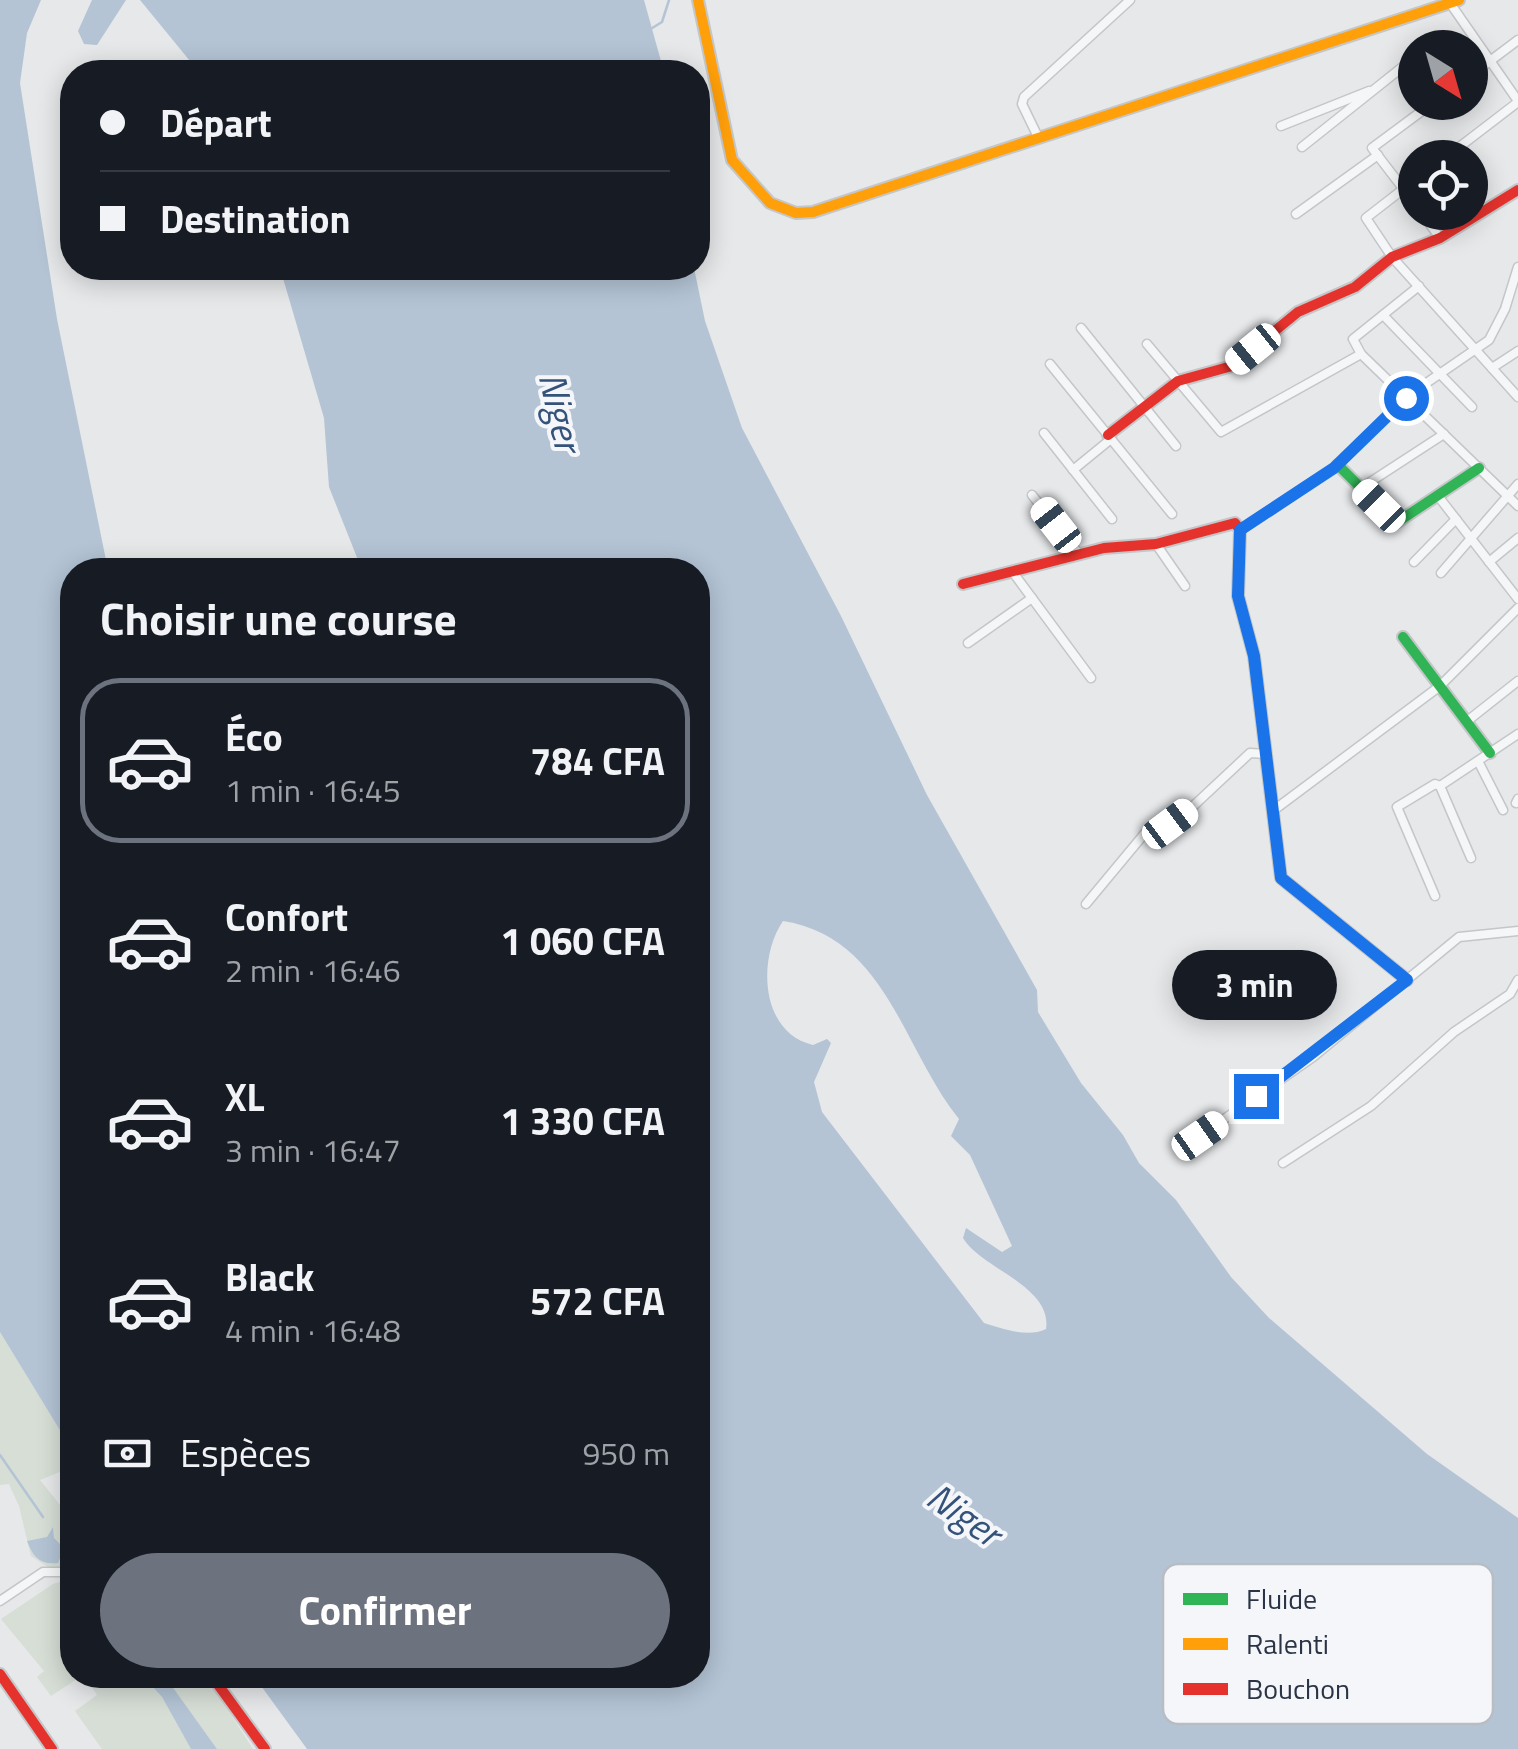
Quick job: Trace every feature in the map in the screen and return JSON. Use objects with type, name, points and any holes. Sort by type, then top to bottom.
[{"type":"street","points":[[698,0],[732,160],[762,196],[780,208],[813,212],[1455,2],[1518,101],[1467,140]]},
{"type":"street","points":[[1038,138],[1022,104],[1024,97],[1130,0]]},
{"type":"street","points":[[1490,61],[1518,40]]},
{"type":"street","points":[[1302,147],[1398,70]]},
{"type":"street","points":[[1280,126],[1373,90]]},
{"type":"street","points":[[1398,182],[1372,148],[1410,120]]},
{"type":"street","points":[[1296,214],[1378,155]]},
{"type":"street","points":[[1073,470],[1178,381],[1232,366],[1298,312],[1354,287],[1392,258],[1440,238],[1518,190]]},
{"type":"street","points":[[1398,193],[1366,218],[1392,258],[1518,397]]},
{"type":"street","points":[[1434,230],[1440,238]]},
{"type":"street","points":[[1240,530],[1338,465],[1406,398],[1489,340],[1505,309],[1518,267]]},
{"type":"street","points":[[1418,286],[1352,339],[1361,354],[1518,506]]},
{"type":"street","points":[[1383,314],[1472,407]]},
{"type":"street","points":[[1081,328],[1176,446]]},
{"type":"street","points":[[1148,344],[1221,432],[1361,354]]},
{"type":"street","points":[[1492,368],[1518,351]]},
{"type":"street","points":[[1050,364],[1172,514]]},
{"type":"street","points":[[1044,434],[1112,518]]},
{"type":"street","points":[[1361,488],[1444,434]]},
{"type":"street","points":[[1338,465],[1396,523],[1479,468]]},
{"type":"street","points":[[1441,573],[1518,484]]},
{"type":"street","points":[[1032,496],[1079,554]]},
{"type":"street","points":[[1438,496],[1518,599]]},
{"type":"street","points":[[1414,562],[1456,519]]},
{"type":"street","points":[[963,584],[1079,554],[1156,544],[1235,523],[1240,530],[1238,596],[1254,656],[1281,878],[1407,980]]},
{"type":"street","points":[[1489,562],[1518,538]]},
{"type":"street","points":[[1156,544],[1185,586]]},
{"type":"street","points":[[1012,571],[1091,678]]},
{"type":"street","points":[[968,643],[1032,598]]},
{"type":"street","points":[[1274,810],[1440,686],[1518,608]]},
{"type":"street","points":[[1403,637],[1490,753]]},
{"type":"street","points":[[1466,722],[1518,681]]},
{"type":"street","points":[[1440,786],[1518,734]]},
{"type":"street","points":[[1086,904],[1145,833],[1170,824],[1189,810],[1250,752],[1266,754]]},
{"type":"street","points":[[1478,761],[1503,810]]},
{"type":"street","points":[[1435,896],[1397,807],[1435,784],[1440,786],[1471,858]]},
{"type":"street","points":[[1200,1136],[1313,1057],[1459,937],[1518,931]]},
{"type":"street","points":[[1283,1163],[1371,1106],[1454,1032],[1510,994],[1518,980]]},
{"type":"street","points":[[0,1601],[43,1572],[60,1572]]},
{"type":"street","points":[[0,1674],[52,1749]]},
{"type":"street","points":[[220,1688],[265,1749]]},
{"type":"shaded area","points":[[0,1332],[60,1430],[60,1472],[40,1480],[60,1505],[60,1569],[53,1570],[31,1556],[19,1506],[9,1484],[0,1485]]},
{"type":"shaded area","points":[[60,1582],[60,1688],[63,1688],[51,1696],[37,1677],[44,1671],[1,1619]]},
{"type":"shaded area","points":[[92,1688],[154,1688],[191,1749],[102,1749],[75,1711],[97,1695]]},
{"type":"shaded area","points":[[173,1688],[213,1688],[253,1749],[217,1749]]},
{"type":"water","points":[[0,0],[41,0],[27,33],[20,83],[57,319],[106,558],[60,558],[60,1430],[0,1332]]},
{"type":"water","points":[[92,0],[126,0],[97,45],[84,44],[78,31]]},
{"type":"water","points":[[140,0],[644,0],[661,60],[189,60]]},
{"type":"water","name":"Niger","points":[[284,280],[696,280],[705,321],[742,428],[841,616],[927,795],[1037,990],[1038,1012],[1081,1083],[1123,1135],[1139,1163],[1176,1200],[1231,1277],[1269,1318],[1427,1454],[1518,1518],[1518,1749],[307,1749],[262,1688],[710,1688],[710,558],[357,558],[329,487],[324,418]],"holes":[[[783,921],[818,931],[846,949],[888,999],[959,1119],[951,1136],[970,1155],[1012,1246],[1002,1252],[966,1228],[963,1238],[1038,1301],[1045,1314],[1046,1329],[1023,1333],[984,1323],[822,1112],[814,1082],[831,1043],[827,1039],[813,1045],[795,1037],[782,1025],[773,1010],[767,973],[775,936]]]},
{"type":"water","points":[[53,1527],[54,1538],[60,1544],[58,1563],[38,1559],[27,1541],[47,1537]]},
{"type":"water","points":[[154,1688],[173,1688],[217,1749],[191,1749]]},
{"type":"waterway","points":[[649,30],[662,22],[669,0]]},
{"type":"waterway","points":[[0,1455],[43,1517]]},
{"type":"traffic: fast","points":[[1338,465],[1396,523],[1479,468]]},
{"type":"traffic: fast","points":[[1403,637],[1490,753]]},
{"type":"traffic: slow","points":[[698,0],[732,160],[770,203],[796,213],[813,212],[1459,0]]},
{"type":"traffic: slow","points":[[1279,862],[1281,878],[1407,980]]},
{"type":"traffic: jam","points":[[1108,435],[1178,381],[1232,366],[1298,312],[1355,287],[1392,257],[1440,238],[1518,190]]},
{"type":"traffic: jam","points":[[963,584],[1104,548],[1156,544],[1235,523],[1240,530],[1238,596],[1254,656],[1279,862]]},
{"type":"traffic: jam","points":[[0,1674],[52,1749]]},
{"type":"traffic: jam","points":[[220,1688],[265,1749]]},
{"type":"route","points":[[1256,1096],[1313,1057],[1407,980],[1281,878],[1254,656],[1238,596],[1240,530],[1334,468],[1406,398]]}]
